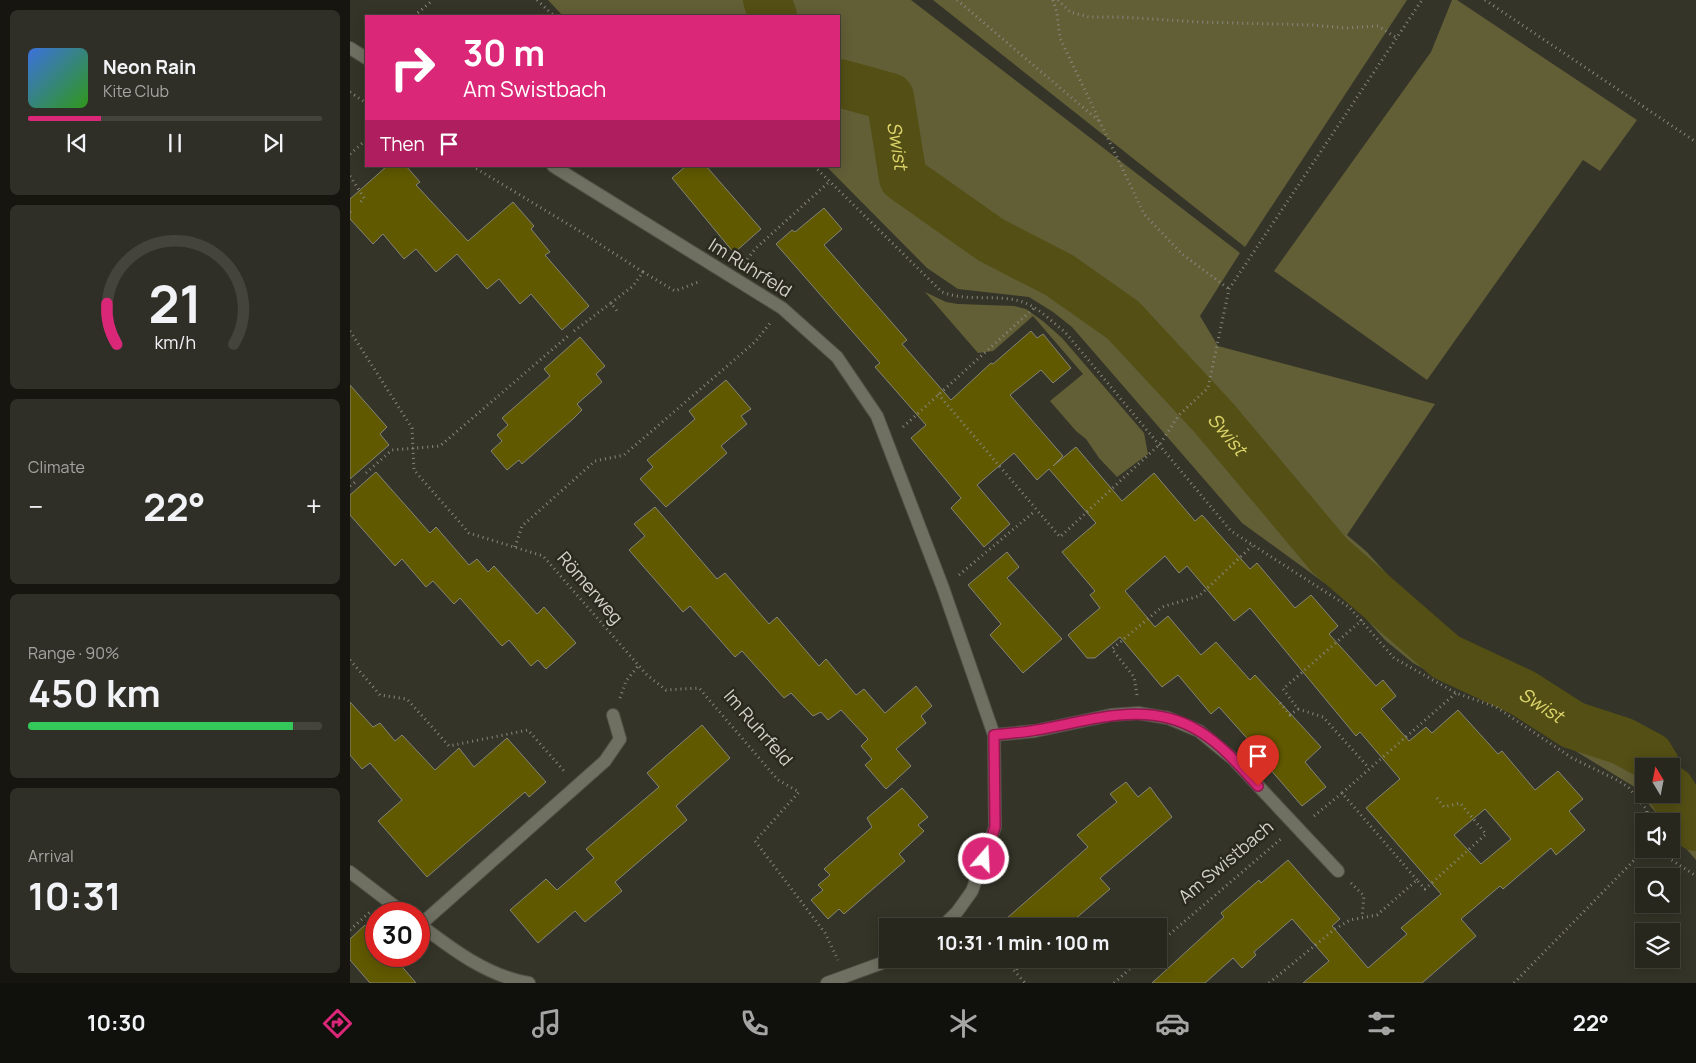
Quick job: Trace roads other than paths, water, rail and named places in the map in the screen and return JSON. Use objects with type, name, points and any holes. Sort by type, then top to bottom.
[{"type":"street","points":[[350,48],[365,57]]},
{"type":"street","name":"Im Ruhrfeld","points":[[555,167],[782,308],[838,357],[877,416],[944,588],[994,735],[995,827],[972,891],[958,912],[952,918]]},
{"type":"street","name":"Am Swistbach","points":[[994,735],[1035,731],[1111,715],[1138,713],[1168,718],[1199,731],[1233,759],[1338,871]]},
{"type":"street","points":[[430,915],[575,785],[605,761],[620,739],[614,715]]},
{"type":"street","points":[[350,872],[390,902]]},
{"type":"street","points":[[430,932],[462,957],[518,981],[529,983]]},
{"type":"street","points":[[827,983],[879,964]]},
{"type":"waterway","name":"Swist","points":[[767,0],[773,15]]},
{"type":"waterway","name":"Swist","points":[[840,83],[890,97],[903,178],[991,240],[1059,275],[1123,320],[1214,418],[1330,556],[1446,657],[1523,693],[1573,725],[1622,741],[1651,758]]},
{"type":"waterway","name":"Swist","points":[[1679,803],[1690,822],[1696,827]]}]
